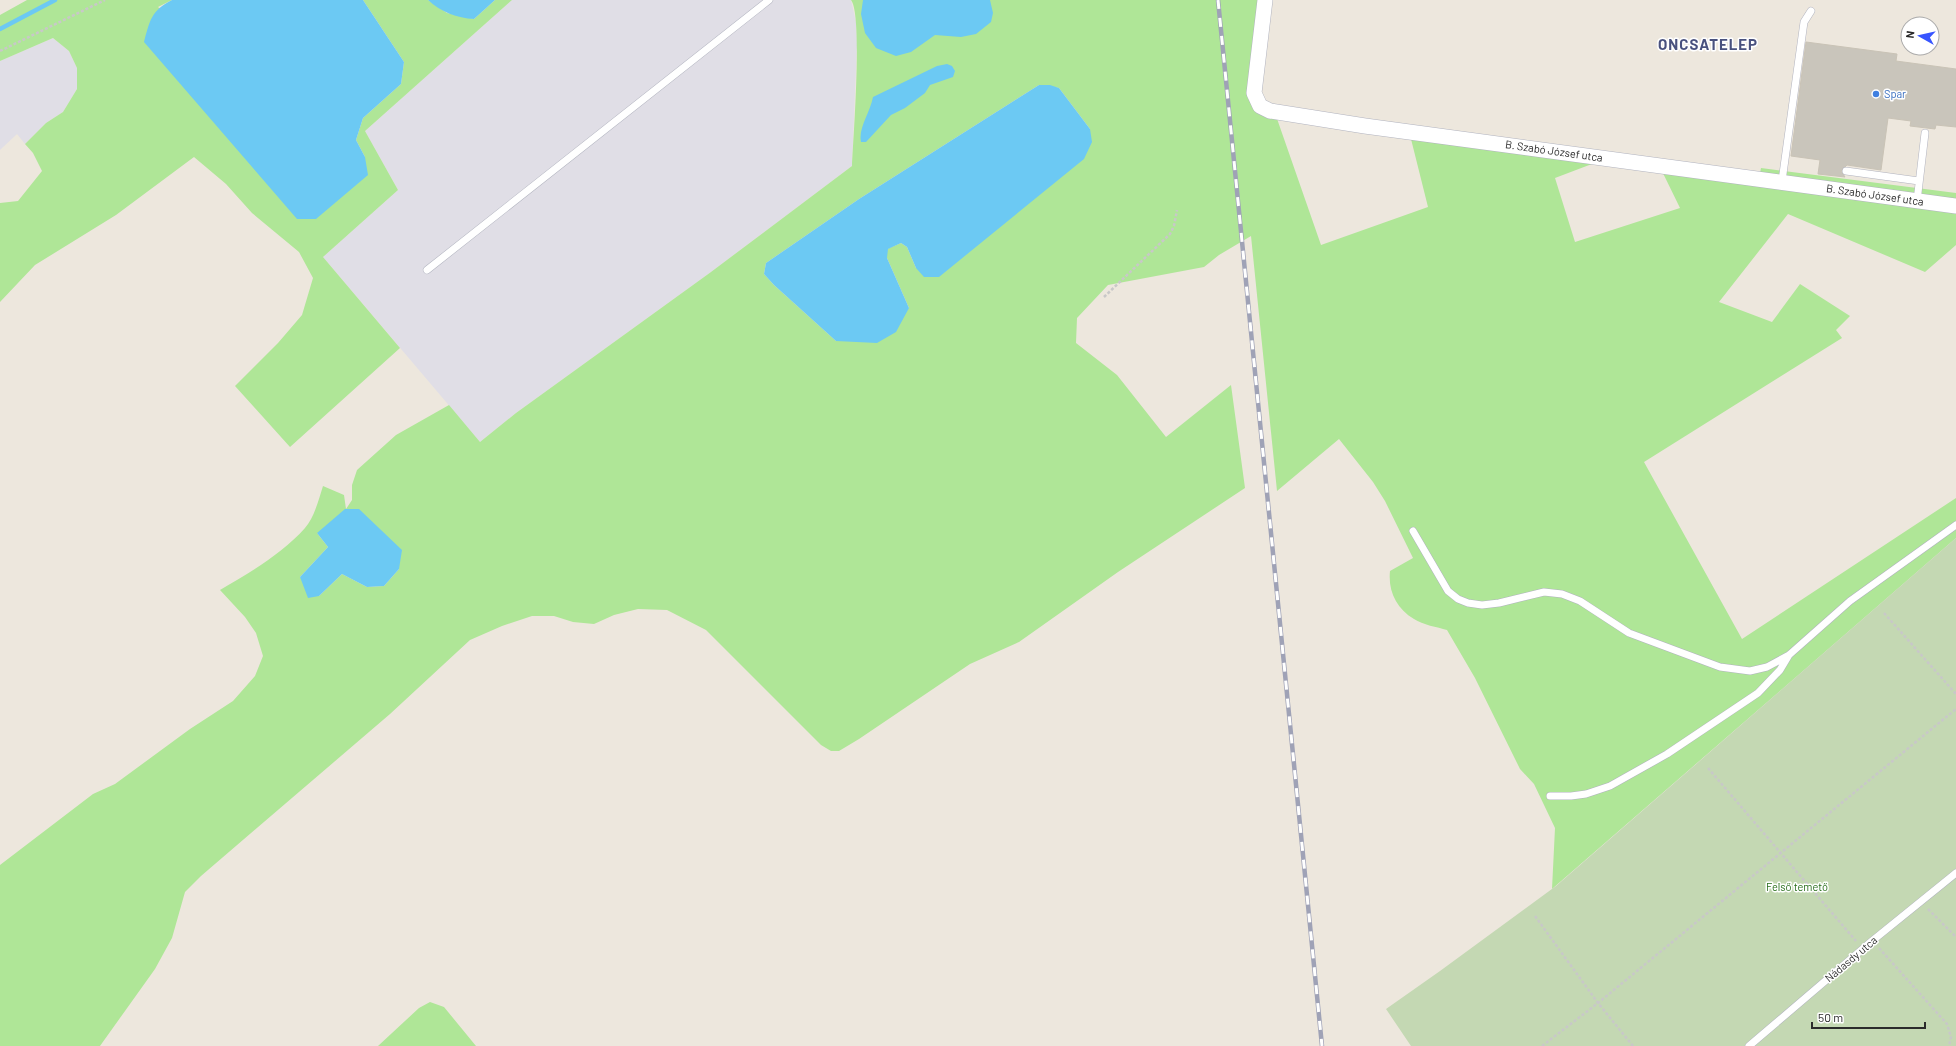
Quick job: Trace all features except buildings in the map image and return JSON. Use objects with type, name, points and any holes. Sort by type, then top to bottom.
[{"type":"street","name":"B. Szabó József utca","points":[[1265,0],[1254,92],[1258,104],[1265,110],[1373,127],[1782,181],[1956,206]]},
{"type":"lane","points":[[426,270],[769,0]]},
{"type":"lane","points":[[1782,181],[1804,22],[1811,11]]},
{"type":"lane","points":[[1917,201],[1925,133]]},
{"type":"lane","points":[[1846,171],[1919,181]]},
{"type":"lane","points":[[1413,531],[1448,591],[1458,599],[1468,603],[1482,605],[1499,603],[1544,592],[1562,594],[1580,602],[1629,633],[1720,667],[1738,671],[1750,671],[1767,667],[1789,655],[1850,601],[1956,525]]},
{"type":"lane","points":[[1550,796],[1586,794],[1610,786],[1666,754],[1758,693],[1780,670],[1789,655]]},
{"type":"lane","name":"Nádasdy utca","points":[[1749,1046],[1863,948],[1956,873]]},
{"type":"path","points":[[0,51],[105,0]]},
{"type":"path","points":[[1104,297],[1170,234],[1174,226],[1177,210]]},
{"type":"path","points":[[1884,613],[1956,694]]},
{"type":"path","points":[[1542,1046],[1598,1003],[1956,709]]},
{"type":"path","points":[[1708,768],[1863,948]]},
{"type":"path","points":[[1921,902],[1956,937]]},
{"type":"path","points":[[1535,916],[1598,1003],[1633,1046]]},
{"type":"path","points":[[1872,941],[1947,1024],[1951,1036],[1949,1046]]},
{"type":"shaded area","points":[[512,0],[851,0],[856,22],[857,44],[852,166],[711,272],[516,413],[480,442],[323,257],[398,190],[365,131]]},
{"type":"shaded area","points":[[53,38],[69,51],[77,68],[77,89],[63,112],[46,123],[25,144],[17,134],[0,150],[0,61]]},
{"type":"green space","points":[[27,0],[172,0],[158,7],[365,157],[356,140],[363,118],[401,84],[404,62],[363,0],[428,0],[447,13],[474,19],[495,0],[512,0],[365,131],[398,190],[323,257],[400,348],[290,447],[235,386],[278,343],[302,315],[313,278],[299,252],[252,213],[226,184],[194,157],[116,215],[35,265],[0,302],[0,203],[18,201],[42,171],[33,153],[25,144],[46,123],[63,112],[77,89],[77,68],[69,51],[53,38],[0,61],[0,15]]},
{"type":"green space","points":[[851,0],[1268,0],[1256,100],[1275,113],[1321,245],[1428,207],[1410,135],[1605,159],[1555,178],[1575,242],[1680,208],[1659,165],[1759,178],[1761,168],[1956,193],[1956,245],[1925,272],[1788,214],[1719,302],[1772,322],[1800,284],[1850,316],[1836,330],[1842,338],[1644,462],[1742,639],[1956,498],[1956,538],[1552,889],[1555,828],[1534,784],[1520,769],[1475,678],[1447,630],[1414,619],[1402,610],[1394,598],[1390,585],[1390,571],[1413,558],[1385,501],[1373,482],[1339,439],[1277,491],[1251,236],[1219,255],[1204,267],[1108,285],[1077,318],[1076,343],[1117,375],[1166,437],[1231,385],[1245,488],[1118,572],[1019,642],[970,664],[859,739],[839,751],[831,751],[821,745],[706,630],[667,610],[638,609],[614,615],[594,624],[573,622],[554,616],[532,616],[502,626],[470,640],[390,714],[201,876],[185,892],[172,938],[155,969],[100,1046],[0,1046],[0,865],[93,794],[115,784],[190,729],[233,701],[255,676],[263,656],[256,633],[245,617],[220,590],[276,555],[305,528],[316,508],[323,486],[344,495],[346,509],[352,500],[352,485],[357,470],[396,435],[449,405],[480,442],[516,413],[711,272],[852,166],[857,52],[855,10]],"holes":[[[1039,85],[1059,88],[1090,129],[916,268],[907,247],[901,243],[887,249],[887,258],[909,308],[836,341],[774,285],[764,274],[766,263],[859,199]],[[317,533],[399,569],[384,586],[367,587],[342,574],[319,596],[300,577],[328,547]]]},
{"type":"green space","name":"Felső temető","points":[[1956,538],[1956,1046],[1411,1046],[1386,1009],[1556,886]]},
{"type":"green space","points":[[430,1002],[444,1007],[476,1046],[378,1046],[419,1008]]},
{"type":"water","points":[[172,0],[363,0],[404,62],[401,84],[363,118],[356,140],[365,157],[368,175],[316,219],[297,219],[144,42],[150,22],[155,12]]},
{"type":"water","points":[[428,0],[495,0],[474,19],[450,14],[438,8]]},
{"type":"water","points":[[863,0],[990,0],[993,13],[991,22],[976,34],[961,37],[935,35],[911,52],[896,56],[876,48],[865,33],[861,14]]},
{"type":"water","points":[[947,64],[952,66],[955,71],[953,77],[930,85],[925,93],[905,108],[891,115],[866,142],[861,142],[861,131],[873,97],[937,66]]},
{"type":"water","points":[[1039,85],[1050,85],[1059,88],[1090,129],[1092,142],[1084,159],[939,277],[924,277],[916,268],[907,247],[901,243],[888,249],[887,258],[909,308],[896,332],[877,343],[836,341],[774,285],[764,274],[766,263],[859,199]]},
{"type":"water","points":[[345,509],[359,509],[402,550],[399,569],[384,586],[367,587],[342,574],[319,596],[308,598],[300,577],[328,547],[317,533]]},
{"type":"waterway","points":[[0,29],[55,0]]},
{"type":"railway","points":[[1218,0],[1322,1046]]},
{"type":"place","name":"Spar","points":[[1876,94]]},
{"type":"district","name":"ONCSATELEP","points":[[1708,45]]}]
